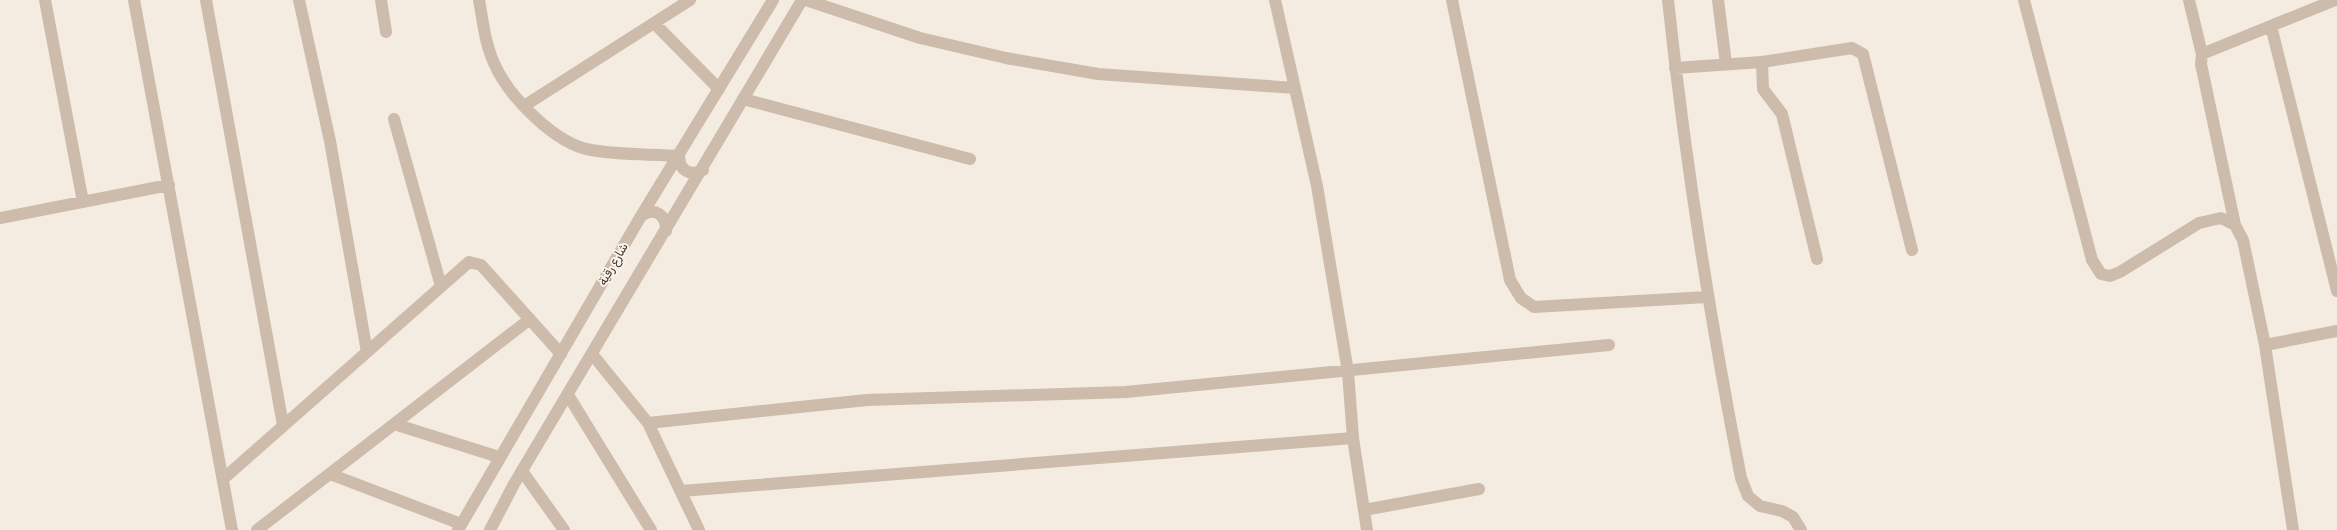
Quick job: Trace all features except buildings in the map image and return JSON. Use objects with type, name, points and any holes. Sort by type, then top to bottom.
[{"type":"street","points":[[45,0],[83,202]]},
{"type":"street","points":[[134,0],[232,530]]},
{"type":"street","points":[[206,0],[282,425]]},
{"type":"street","points":[[299,0],[330,141],[367,352]]},
{"type":"street","points":[[381,0],[386,32]]},
{"type":"street","points":[[479,0],[493,62],[504,82],[524,106],[552,131],[590,150],[678,156],[680,165],[686,172],[695,173],[703,170]]},
{"type":"street","points":[[524,106],[690,0]]},
{"type":"street","name":"شارع رقية","points":[[460,527],[499,457],[641,216],[773,0]]},
{"type":"street","points":[[490,530],[522,471],[804,0],[920,38],[1006,58],[1098,74],[1295,88]]},
{"type":"street","points":[[1275,0],[1317,186],[1348,372],[1353,438],[1367,530]]},
{"type":"street","points":[[1452,0],[1510,280],[1521,298],[1534,307],[1707,297]]},
{"type":"street","points":[[1668,0],[1675,68],[1707,297],[1741,478],[1748,496],[1760,506],[1782,511],[1792,517],[1801,530]]},
{"type":"street","points":[[1718,0],[1726,64]]},
{"type":"street","points":[[2024,0],[2092,260],[2101,274],[2110,276],[2120,272],[2199,223],[2221,218],[2235,225]]},
{"type":"street","points":[[2189,0],[2202,54],[2201,64],[2235,225],[2243,240],[2265,345],[2293,530]]},
{"type":"street","points":[[2202,54],[2335,0]]},
{"type":"street","points":[[654,23],[719,89]]},
{"type":"street","points":[[2272,26],[2337,291]]},
{"type":"street","points":[[1675,68],[1762,62],[1852,48],[1863,54],[1912,250]]},
{"type":"street","points":[[1762,62],[1763,89],[1782,114],[1817,260]]},
{"type":"street","points":[[744,99],[970,159]]},
{"type":"street","points":[[394,119],[441,286]]},
{"type":"street","points":[[0,218],[169,186]]},
{"type":"street","points":[[641,216],[650,212],[660,214],[666,221],[666,231]]},
{"type":"street","points":[[223,480],[282,425],[469,262],[478,262],[561,354]]},
{"type":"street","points":[[257,530],[530,319]]},
{"type":"street","points":[[2265,345],[2337,330]]},
{"type":"street","points":[[648,423],[867,400],[1126,392],[1348,372],[1609,345]]},
{"type":"street","points":[[592,354],[648,423],[699,530]]},
{"type":"street","points":[[568,395],[651,530]]},
{"type":"street","points":[[394,424],[499,457]]},
{"type":"street","points":[[681,491],[1353,438]]},
{"type":"street","points":[[522,471],[564,530]]},
{"type":"street","points":[[330,474],[460,527]]},
{"type":"street","points":[[1364,510],[1479,490]]}]
